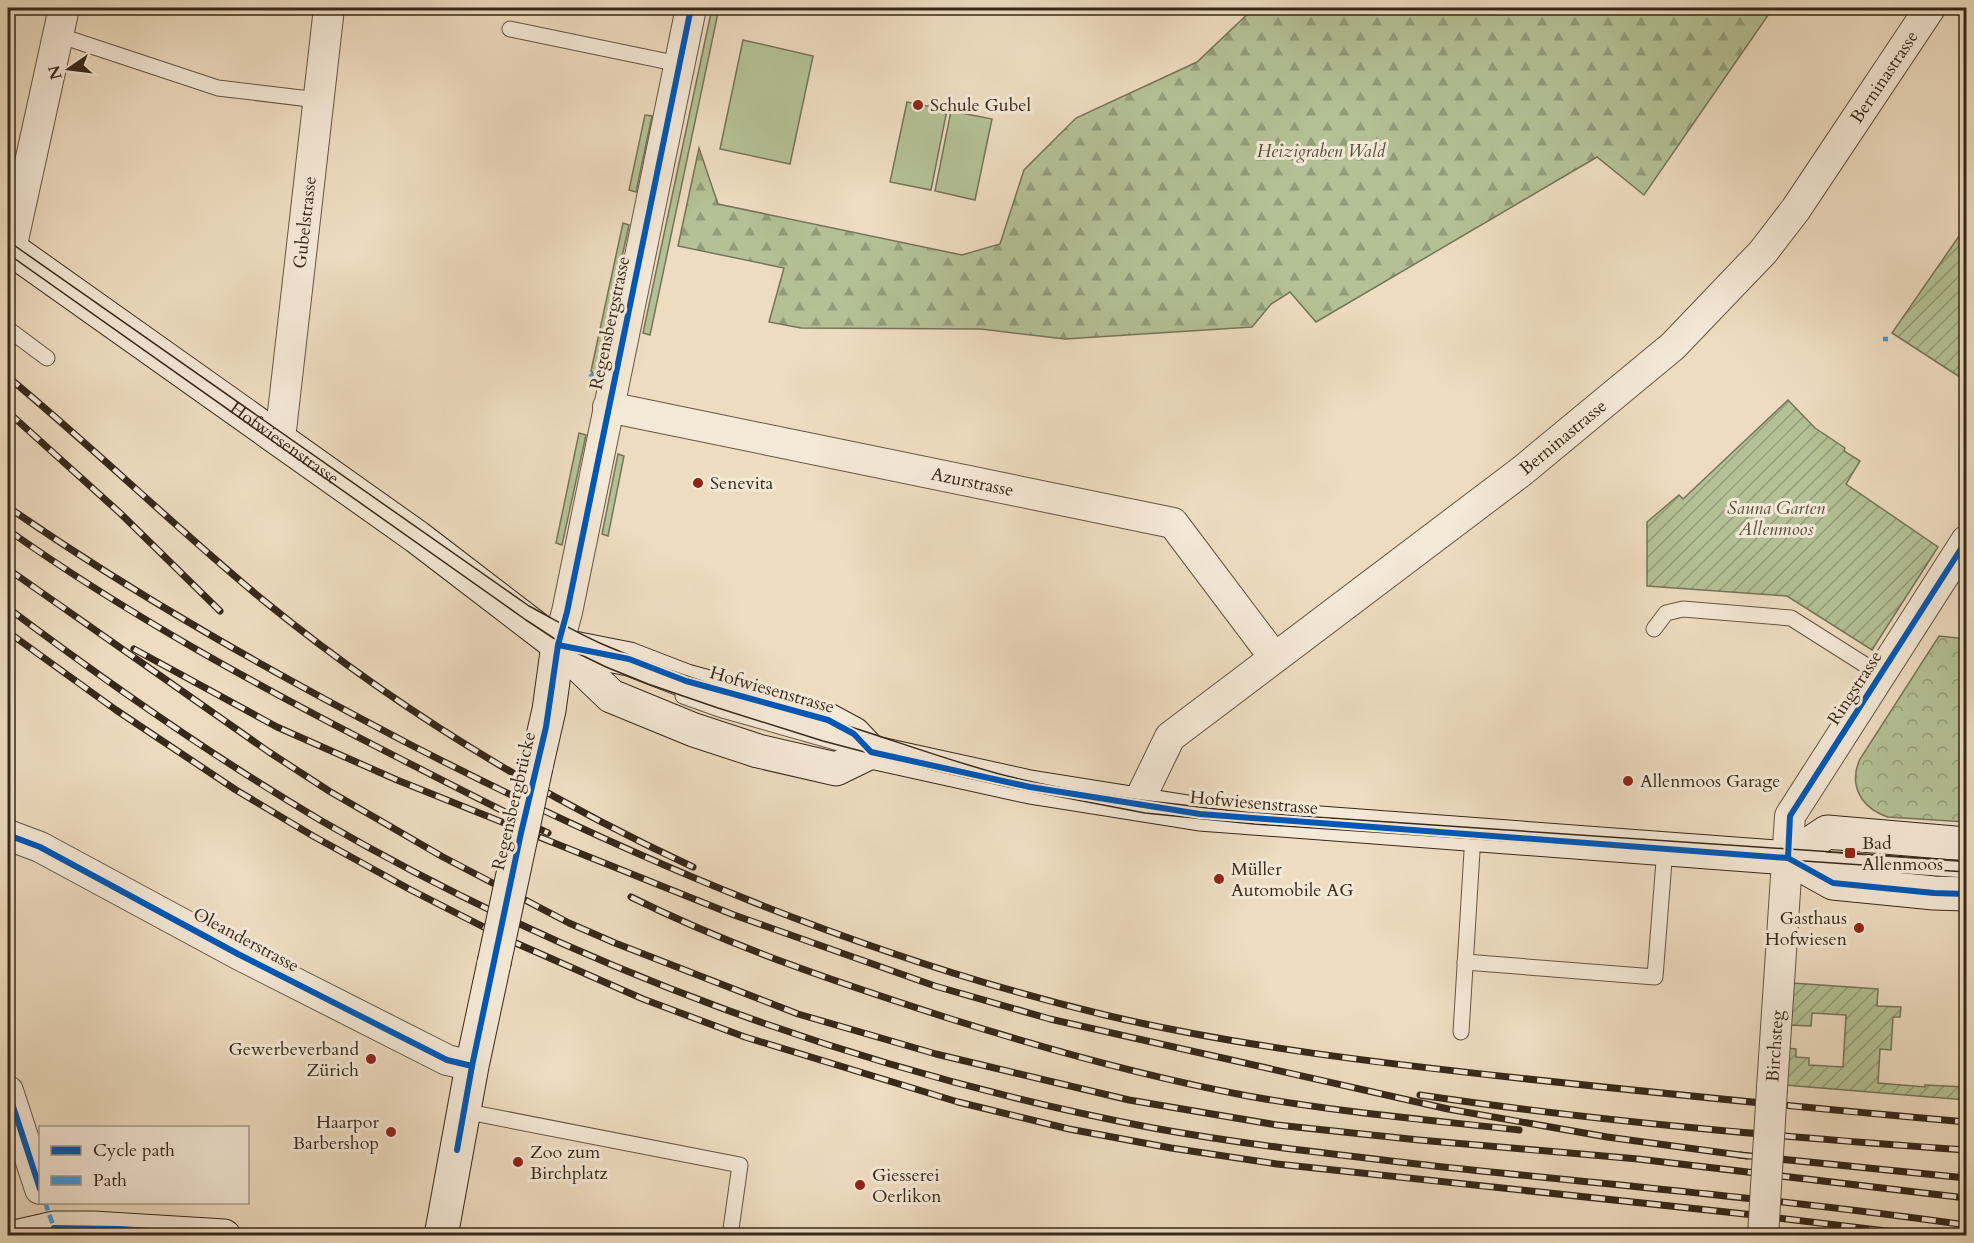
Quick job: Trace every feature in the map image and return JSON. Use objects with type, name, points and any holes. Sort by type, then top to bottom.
[{"type":"street","name":"Gubelstrasse","points":[[280,439],[329,8]]},
{"type":"street","name":"Regensbergstrasse","points":[[558,645],[567,612],[691,8]]},
{"type":"street","name":"Berninastrasse","points":[[1137,805],[1170,736],[1522,471],[1673,346],[1763,252],[1796,209],[1930,8]]},
{"type":"street","points":[[9,248],[61,21]]},
{"type":"street","name":"Hofwiesenstrasse","points":[[9,248],[417,537],[558,645],[611,696],[694,730],[758,751],[836,769],[871,752]]},
{"type":"street","name":"Azurstrasse","points":[[608,407],[1173,523],[1274,657]]},
{"type":"street","name":"Ringstrasse","points":[[1788,858],[1790,816],[1966,541]]},
{"type":"street","name":"Hofwiesenstrasse","points":[[558,645],[628,659],[686,681],[828,720],[854,734],[871,752],[1008,783],[1200,814],[1788,858],[1833,883],[1966,894]]},
{"type":"street","name":"Regensbergbrücke","points":[[472,1066],[549,710],[558,645]]},
{"type":"street","points":[[1788,858],[1827,832],[1966,844]]},
{"type":"street","name":"Oleanderstrasse","points":[[8,835],[40,847],[238,954],[447,1060],[472,1066]]},
{"type":"street","name":"Birchsteg","points":[[1763,1236],[1788,858]]},
{"type":"street","points":[[441,1236],[472,1066]]},
{"type":"street","points":[[8,1091],[39,1186]]},
{"type":"street","points":[[19,1236],[52,1222],[224,1236]]},
{"type":"lane","points":[[61,21],[218,88],[318,100]]},
{"type":"lane","points":[[510,29],[679,64]]},
{"type":"lane","points":[[8,329],[47,358]]},
{"type":"lane","points":[[1654,628],[1666,613],[1683,609],[1791,618],[1881,675]]},
{"type":"lane","name":"Hofwiesenstrasse","points":[[558,645],[621,674]]},
{"type":"lane","name":"Hofwiesenstrasse","points":[[665,689],[719,709],[871,752]]},
{"type":"lane","points":[[1461,1032],[1473,835]]},
{"type":"lane","points":[[1465,962],[1655,977],[1665,848]]},
{"type":"lane","name":"Hofwiesenstrasse","points":[[1788,858],[1966,870]]},
{"type":"lane","points":[[463,1111],[740,1165],[730,1236]]},
{"type":"green space","points":[[712,8],[719,8],[650,335],[643,333]]},
{"type":"green space","name":"Heizigraben Wald","points":[[1254,8],[1773,8],[1644,195],[1597,157],[1316,322],[1290,292],[1271,304],[1252,327],[1065,339],[981,329],[801,328],[769,322],[784,268],[678,246],[699,148],[718,204],[962,255],[1000,244],[1024,170],[1076,118],[1197,62]]},
{"type":"green space","points":[[743,40],[813,56],[790,164],[720,149]]},
{"type":"green space","points":[[907,102],[947,110],[931,190],[890,182]]},
{"type":"green space","points":[[951,111],[992,119],[975,200],[935,191]]},
{"type":"green space","points":[[645,115],[652,116],[636,192],[629,190]]},
{"type":"green space","points":[[623,223],[629,225],[596,376],[591,371]]},
{"type":"green space","points":[[1966,226],[1966,381],[1892,333]]},
{"type":"green space","name":"Sauna Garten Allenmoos","points":[[1788,400],[1815,428],[1860,461],[1846,484],[1938,547],[1872,650],[1787,596],[1647,586],[1647,522],[1679,495],[1683,499]]},
{"type":"green space","points":[[579,433],[586,435],[562,545],[556,543]]},
{"type":"green space","points":[[618,454],[624,456],[608,536],[602,534]]},
{"type":"green space","points":[[1939,636],[1966,639],[1966,822],[1888,817],[1864,802],[1856,786],[1857,769],[1860,759]]},
{"type":"green space","points":[[1792,983],[1878,989],[1877,1006],[1901,1007],[1900,1017],[1893,1017],[1891,1050],[1880,1049],[1878,1083],[1925,1087],[1925,1085],[1966,1087],[1966,1100],[1785,1085],[1787,1048],[1796,1049],[1796,1057],[1809,1058],[1809,1065],[1843,1067],[1846,1015],[1812,1013],[1811,1026],[1789,1025]]},
{"type":"tram line","points":[[8,241],[529,606],[574,631],[657,666],[938,756],[1007,776],[1068,789],[1130,799],[1254,813],[1966,861]]},
{"type":"tram line","points":[[8,254],[573,651],[648,684],[718,708],[823,741],[933,770],[1145,813],[1254,824],[1966,872]]},
{"type":"railway","points":[[8,377],[263,600],[364,677],[416,713],[524,780],[636,840],[693,867]]},
{"type":"railway","points":[[8,412],[120,513],[220,611]]},
{"type":"railway","points":[[8,507],[106,572],[207,633],[413,746],[496,788],[580,828],[751,901],[926,964],[1105,1015],[1259,1045],[1518,1078],[1966,1122]]},
{"type":"railway","points":[[8,530],[100,591],[194,648],[291,702],[548,833]]},
{"type":"railway","points":[[8,569],[269,752],[329,791],[443,857],[569,923],[798,1014],[936,1054],[1129,1100],[1277,1125],[1638,1159],[1966,1198]]},
{"type":"railway","points":[[8,608],[200,745],[320,820],[418,874],[518,923],[620,968],[724,1009],[829,1045],[936,1077],[1044,1105],[1188,1134],[1364,1158],[1767,1200],[1966,1225]]},
{"type":"railway","points":[[8,632],[116,710],[236,790],[409,889],[509,940],[643,999],[745,1037],[958,1102],[1069,1129],[1171,1148],[1277,1164],[1928,1236]]},
{"type":"railway","points":[[134,649],[277,727],[397,780],[734,915],[935,986],[1050,1019],[1448,1109],[1607,1137],[1747,1156]]},
{"type":"railway","points":[[631,897],[709,933],[829,978],[910,1006],[1098,1062],[1210,1089],[1282,1102],[1519,1130]]},
{"type":"railway","points":[[1420,1095],[1693,1128],[1966,1150]]},
{"type":"railway","points":[[1740,1155],[1966,1178]]},
{"type":"marked path","points":[[1883,339],[1888,339]]},
{"type":"marked path","points":[[590,374],[597,380]]},
{"type":"marked path","points":[[46,1204],[54,1228]]},
{"type":"cycle path","points":[[457,1150],[472,1066],[521,833],[546,727],[558,645],[567,612],[691,8]]},
{"type":"cycle path","points":[[1788,858],[1790,816],[1966,541]]},
{"type":"cycle path","points":[[558,645],[629,659],[686,681],[828,720],[854,734],[871,752],[1030,787],[1200,814],[1788,858],[1833,883],[1966,894]]},
{"type":"cycle path","points":[[8,835],[40,847],[238,954],[447,1060],[472,1066]]},
{"type":"cycle path","points":[[8,1091],[39,1186]]},
{"type":"cycle path","points":[[54,1228],[120,1229],[224,1236]]},
{"type":"place","name":"Schule Gubel","points":[[918,105]]},
{"type":"place","name":"Senevita","points":[[698,483]]},
{"type":"place","name":"Allenmoos Garage","points":[[1628,781]]},
{"type":"place","name":"Bad Allenmoos","points":[[1850,853]]},
{"type":"place","name":"Müller Automobile AG","points":[[1219,879]]},
{"type":"place","name":"Gasthaus Hofwiesen","points":[[1859,928]]},
{"type":"place","name":"Gewerbeverband Zürich","points":[[371,1059]]},
{"type":"place","name":"Haarpor Barbershop","points":[[391,1132]]},
{"type":"place","name":"Zoo zum Birchplatz","points":[[518,1162]]},
{"type":"place","name":"Giesserei Oerlikon","points":[[860,1185]]}]
